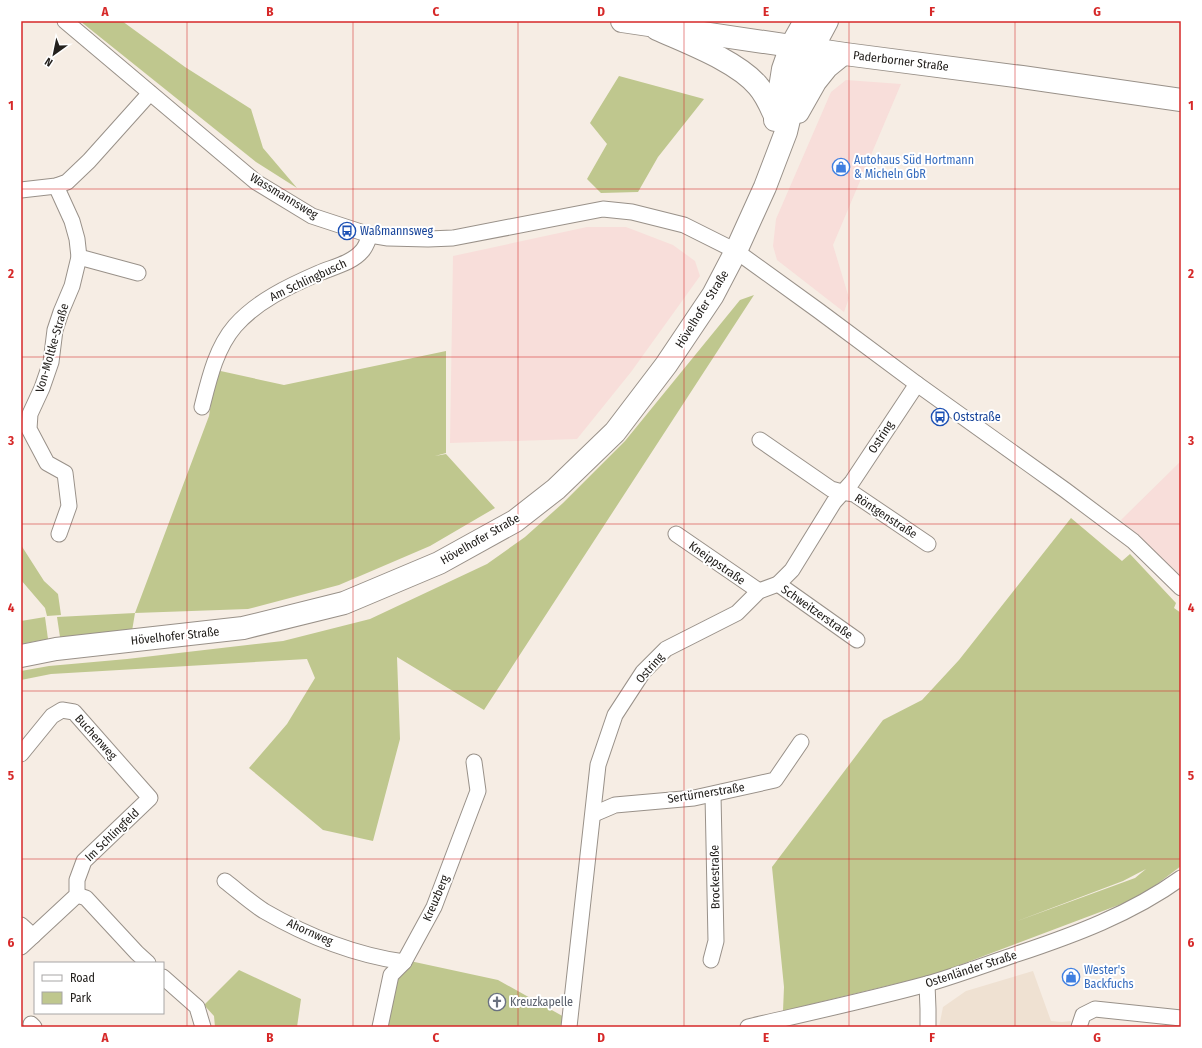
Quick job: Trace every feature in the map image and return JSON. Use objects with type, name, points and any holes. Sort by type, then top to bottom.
[{"type":"main road","name":"Paderborner Straße","points":[[622,21],[843,54],[1014,76],[1181,100]]},
{"type":"main road","points":[[801,48],[805,21]]},
{"type":"main road","points":[[801,48],[827,21]]},
{"type":"main road","points":[[652,26],[726,61],[744,72],[759,86],[781,124],[827,67],[843,54]]},
{"type":"main road","name":"Hövelhofer Straße","points":[[21,656],[56,649],[243,628],[344,603],[439,563],[515,521],[556,489],[615,432],[670,359],[713,296],[736,251],[772,171],[781,124],[798,82],[801,48]]},
{"type":"street","name":"Wassmannsweg","points":[[65,21],[256,182],[312,216],[370,235],[405,239],[442,239],[603,209],[632,212],[684,225],[736,251]]},
{"type":"street","points":[[23,185],[56,186],[67,182],[89,161],[150,93]]},
{"type":"street","name":"Von-Moltke-Straße","points":[[56,186],[72,221],[77,239],[79,257],[72,286],[55,330],[51,362],[42,388],[25,414],[29,429],[47,463],[65,473],[69,506],[59,534]]},
{"type":"street","name":"Am Schlingbusch","points":[[202,407],[220,348],[235,326],[261,302],[299,282],[354,258],[364,251],[370,235]]},
{"type":"street","points":[[736,251],[1133,541],[1181,588]]},
{"type":"street","points":[[79,257],[138,273]]},
{"type":"street","name":"Ostring","points":[[569,1027],[594,814],[598,764],[615,715],[643,672],[666,649],[737,613],[759,591],[778,584],[792,570],[842,492],[852,482],[917,384]]},
{"type":"street","name":"Röntgenstraße","points":[[760,440],[831,489],[854,494],[928,544]]},
{"type":"street","name":"Kneippstraße","points":[[676,534],[759,591]]},
{"type":"street","name":"Schweitzerstraße","points":[[778,584],[857,640]]},
{"type":"street","name":"Buchenweg","points":[[21,754],[52,716],[62,710],[74,712],[150,798]]},
{"type":"street","name":"Sertürnerstraße","points":[[594,814],[615,805],[694,798],[775,780],[801,742]]},
{"type":"street","name":"Kreuzberg","points":[[380,1027],[391,975],[404,962],[434,907],[478,791],[474,762]]},
{"type":"street","name":"Brockestraße","points":[[711,960],[716,941],[713,795]]},
{"type":"street","name":"Im Schlingfeld","points":[[77,895],[77,880],[84,861],[150,798]]},
{"type":"street","name":"Ostenländer Straße","points":[[748,1027],[927,984],[1037,947],[1102,923],[1130,910],[1166,889],[1181,878]]},
{"type":"street","name":"Ahornweg","points":[[225,881],[263,910],[320,940],[384,960],[404,962]]},
{"type":"street","points":[[21,947],[77,895],[86,898],[147,962]]},
{"type":"street","points":[[21,924],[33,936]]},
{"type":"street","points":[[164,978],[197,1007],[203,1027]]},
{"type":"street","points":[[927,984],[928,1027]]},
{"type":"street","points":[[1079,1027],[1083,1015],[1095,1009],[1181,1018]]},
{"type":"shaded area","points":[[846,80],[901,84],[833,245],[849,298],[844,312],[777,260],[773,246],[776,219],[831,92]]},
{"type":"shaded area","points":[[587,227],[626,227],[673,245],[695,261],[700,276],[631,372],[577,439],[450,443],[453,256]]},
{"type":"shaded area","points":[[1181,461],[1181,577],[1121,520]]},
{"type":"shaded area","points":[[1033,971],[1051,1021],[1071,1021],[1070,1027],[939,1027],[943,1007],[966,991]]},
{"type":"green space","points":[[80,21],[122,21],[185,67],[251,109],[263,148],[297,188],[256,162]]},
{"type":"green space","points":[[619,76],[704,99],[658,157],[638,192],[601,193],[587,179],[607,144],[590,123]]},
{"type":"green space","points":[[754,295],[484,710],[397,657],[400,739],[373,841],[323,830],[249,768],[287,724],[315,678],[307,659],[51,674],[21,680],[21,671],[49,666],[127,659],[283,641],[370,619],[487,564],[525,537],[563,503],[625,441],[740,300]]},
{"type":"green space","points":[[446,351],[446,453],[435,456],[446,454],[495,508],[430,546],[339,585],[248,609],[135,613],[209,416],[216,370],[284,385]]},
{"type":"green space","points":[[1071,518],[1122,561],[1130,554],[1176,603],[1174,608],[1181,613],[1181,866],[1140,897],[936,974],[783,1011],[784,987],[772,867],[883,720],[922,700],[959,660]],"holes":[[[1146,869],[1135,878],[1012,923],[1123,881]]]},
{"type":"green space","points":[[21,545],[44,581],[58,594],[61,615],[47,616],[45,608],[21,580]]},
{"type":"green space","points":[[135,613],[132,631],[60,637],[57,617]]},
{"type":"green space","points":[[45,617],[48,639],[21,644],[21,621]]},
{"type":"green space","points":[[410,961],[498,980],[566,1018],[559,1027],[384,1027],[391,988]]},
{"type":"green space","points":[[239,970],[301,999],[297,1027],[215,1027],[214,1016],[204,1005]]},
{"type":"place","name":"Autohaus Süd Hortmann & Micheln GbR","points":[[841,167]]},
{"type":"place","name":"Waßmannsweg","points":[[347,231]]},
{"type":"place","name":"Oststraße","points":[[940,417]]},
{"type":"place","name":"Wester's Backfuchs","points":[[1071,977]]},
{"type":"place","name":"Kreuzkapelle","points":[[497,1002]]}]
